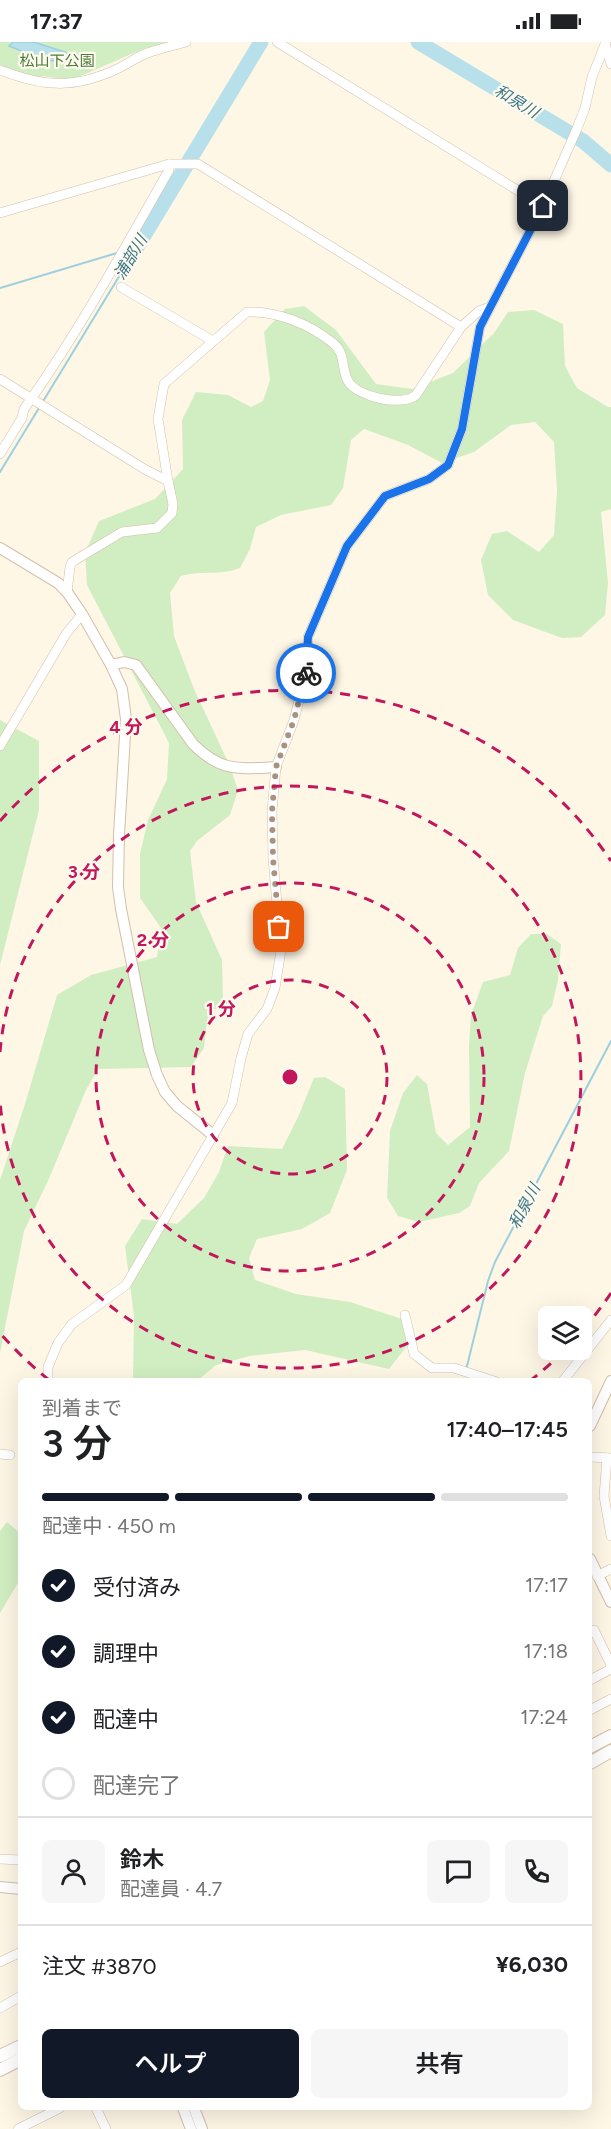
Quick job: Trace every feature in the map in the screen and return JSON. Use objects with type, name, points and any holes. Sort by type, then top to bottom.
[{"type":"main road","points":[[592,1746],[611,1736]]},
{"type":"main road","points":[[592,1762],[611,1752]]},
{"type":"main road","points":[[0,2056],[18,2047]]},
{"type":"main road","points":[[0,2070],[18,2061]]},
{"type":"street","points":[[0,70],[19,78],[52,84],[86,82],[145,54],[186,42]]},
{"type":"street","points":[[277,42],[543,206]]},
{"type":"street","points":[[48,1378],[48,1367],[58,1342],[72,1324],[126,1286],[232,1103],[248,1034],[267,1009],[275,988],[281,950],[273,858],[272,811],[276,767],[294,720],[307,669],[308,637],[347,546],[385,496],[429,479],[448,465],[462,429],[480,327],[543,206],[585,108],[592,77],[605,43]]},
{"type":"street","points":[[605,43],[611,64]]},
{"type":"street","points":[[0,454],[112,269],[172,164]]},
{"type":"street","points":[[0,213],[172,164],[198,164],[461,327]]},
{"type":"street","points":[[121,286],[213,341]]},
{"type":"street","points":[[67,592],[72,562],[122,532],[152,530],[172,513],[174,504],[158,419],[164,384],[247,312],[274,313],[302,325],[335,344],[342,356],[346,377],[355,389],[397,401],[406,401],[416,396],[461,327],[478,311],[490,307]]},
{"type":"street","points":[[0,379],[146,470],[168,481]]},
{"type":"street","points":[[0,548],[58,583],[67,592],[111,665],[122,690],[126,719],[118,887],[149,1050],[165,1092],[177,1106],[213,1135]]},
{"type":"street","points":[[0,746],[66,634],[82,614]]},
{"type":"street","points":[[111,665],[124,662],[136,665],[193,744],[213,762],[237,768],[276,767]]},
{"type":"street","points":[[405,1315],[414,1354],[432,1368],[454,1368],[485,1378]]},
{"type":"street","points":[[565,1378],[611,1320]]},
{"type":"street","points":[[592,1422],[611,1381]]},
{"type":"street","points":[[592,1458],[609,1458],[604,1496],[611,1536]]},
{"type":"street","points":[[592,1564],[611,1602]]},
{"type":"street","points":[[597,1576],[611,1569]]},
{"type":"street","points":[[592,1631],[594,1630],[611,1665]]},
{"type":"street","points":[[592,1679],[611,1669]]},
{"type":"street","points":[[592,1709],[611,1699]]},
{"type":"street","points":[[0,1859],[18,1858]]},
{"type":"street","points":[[0,1887],[18,1889]]},
{"type":"street","points":[[0,1962],[18,1953]]},
{"type":"street","points":[[0,2008],[18,1998]]},
{"type":"street","points":[[18,2129],[56,2110]]},
{"type":"street","points":[[97,2110],[105,2129]]},
{"type":"street","points":[[184,2110],[191,2129]]},
{"type":"street","points":[[195,2110],[202,2129]]},
{"type":"green space","name":"松山下公園","points":[[0,42],[172,42],[143,49],[69,80],[43,76],[27,77],[0,65]]},
{"type":"green space","points":[[304,306],[336,330],[376,384],[412,389],[453,373],[494,333],[508,312],[534,310],[563,324],[565,366],[577,388],[611,407],[611,509],[601,512],[608,583],[605,615],[581,637],[562,638],[513,620],[488,595],[481,560],[492,534],[507,531],[539,552],[554,535],[557,491],[554,442],[535,422],[511,425],[474,452],[442,463],[408,445],[364,429],[351,440],[343,488],[331,505],[281,515],[256,527],[250,549],[240,568],[225,572],[181,576],[170,593],[174,636],[194,689],[229,764],[238,790],[230,815],[197,841],[190,851],[196,902],[222,960],[223,999],[207,1020],[204,1048],[191,1067],[98,1069],[86,1090],[48,1181],[24,1231],[0,1353],[0,1180],[57,995],[91,975],[157,957],[161,928],[140,898],[140,854],[148,820],[167,779],[169,743],[87,585],[85,553],[99,521],[155,499],[183,469],[182,420],[196,392],[228,395],[251,407],[263,401],[270,380],[264,332],[285,309]]},
{"type":"green space","points":[[0,720],[39,741],[39,810],[0,965]]},
{"type":"green space","points":[[531,934],[547,934],[561,944],[558,980],[552,1006],[543,1016],[525,1073],[509,1151],[479,1183],[470,1206],[459,1213],[419,1222],[398,1216],[387,1198],[390,1131],[403,1093],[417,1075],[427,1084],[436,1133],[448,1145],[470,1127],[471,1015],[483,982],[510,975],[518,948]]},
{"type":"green space","points":[[325,1077],[345,1089],[347,1170],[330,1213],[302,1229],[257,1239],[249,1258],[255,1280],[296,1294],[350,1302],[405,1320],[407,1346],[389,1369],[305,1350],[250,1356],[216,1365],[201,1378],[133,1378],[134,1316],[125,1246],[142,1219],[177,1224],[204,1198],[219,1172],[228,1146],[282,1149],[314,1078]]},
{"type":"green space","points":[[7,1522],[18,1531],[18,1583],[0,1613],[0,1531]]},
{"type":"water","points":[[13,42],[34,42],[86,59],[46,61],[9,46]]},
{"type":"waterway","name":"浦部川","points":[[137,247],[261,42]]},
{"type":"waterway","name":"和泉川","points":[[418,42],[583,141],[611,165]]},
{"type":"waterway","name":"浦部川","points":[[42,403],[137,247]]},
{"type":"waterway","points":[[0,288],[117,253]]},
{"type":"waterway","name":"浦部川","points":[[0,472],[39,408]]},
{"type":"waterway","name":"和泉川","points":[[466,1370],[488,1281],[495,1262],[611,1041]]},
{"type":"way so far","points":[[279,927],[273,858],[272,811],[276,767],[294,720],[306,673]]},
{"type":"route","points":[[306,673],[308,637],[347,546],[385,496],[429,479],[448,465],[462,429],[480,327],[543,206]]}]
